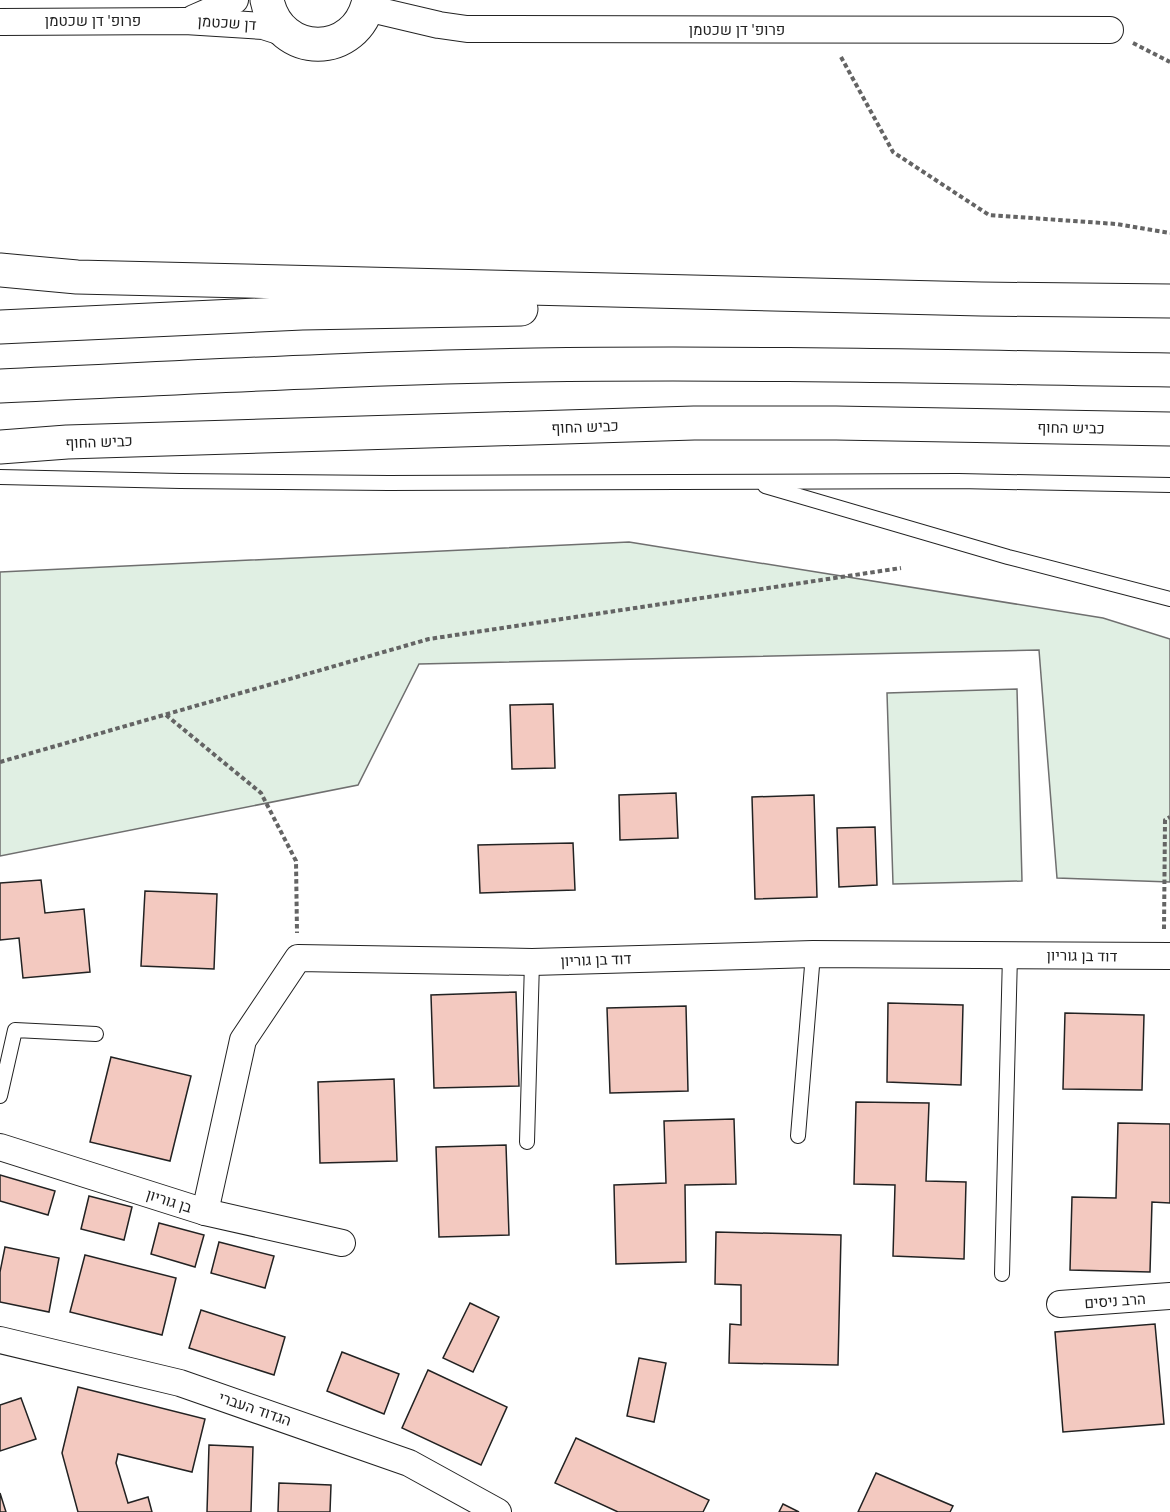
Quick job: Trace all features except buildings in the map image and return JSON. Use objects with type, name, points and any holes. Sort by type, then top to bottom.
[{"type":"main road","points":[[267,0],[272,17],[285,33],[313,44],[333,42],[351,32],[363,17],[368,4]]},
{"type":"main road","points":[[0,270],[77,277],[1170,302]]},
{"type":"main road","points":[[0,327],[302,313],[981,299]]},
{"type":"main road","points":[[0,386],[378,368],[536,365],[696,364],[1170,370]]},
{"type":"main road","name":"כביש החוף","points":[[0,447],[67,442],[694,423],[1170,429]]},
{"type":"street","name":"פרופ' דן שכטמן","points":[[368,4],[439,25],[467,29],[1110,30]]},
{"type":"street","name":"דן שכטמן","points":[[185,21],[220,8],[285,33]]},
{"type":"street","name":"פרופ' דן שכטמן","points":[[0,22],[185,21]]},
{"type":"street","name":"דוד בן גוריון","points":[[298,958],[532,962],[813,954],[1167,956]]},
{"type":"street","points":[[205,1212],[243,1040],[298,958]]},
{"type":"street","name":"בן גוריון","points":[[0,1147],[205,1212],[342,1243]]},
{"type":"street","name":"הרב ניסים","points":[[1060,1304],[1170,1296]]},
{"type":"street","name":"הגדוד העברי","points":[[0,1340],[180,1383],[409,1463],[498,1512]]},
{"type":"lane","points":[[0,477],[389,483],[958,481],[1170,485]]},
{"type":"lane","points":[[724,481],[760,485],[1008,557],[1170,599]]},
{"type":"lane","points":[[798,1136],[813,954]]},
{"type":"lane","points":[[1002,1274],[1010,955]]},
{"type":"lane","points":[[527,1142],[532,962]]},
{"type":"lane","points":[[0,1096],[15,1030],[96,1034]]},
{"type":"path","points":[[826,30],[893,152],[989,215],[1116,224],[1170,233]]},
{"type":"path","points":[[1110,30],[1170,62]]},
{"type":"path","points":[[0,762],[429,639],[901,568]]},
{"type":"path","points":[[165,715],[261,793],[296,861],[298,958]]},
{"type":"path","points":[[1167,956],[1165,820],[1170,817]]},
{"type":"green space","points":[[629,542],[1103,618],[1170,639],[1170,882],[1057,878],[1039,650],[419,664],[358,785],[0,856],[0,572]]},
{"type":"green space","points":[[1017,689],[1022,881],[893,884],[887,693]]}]
